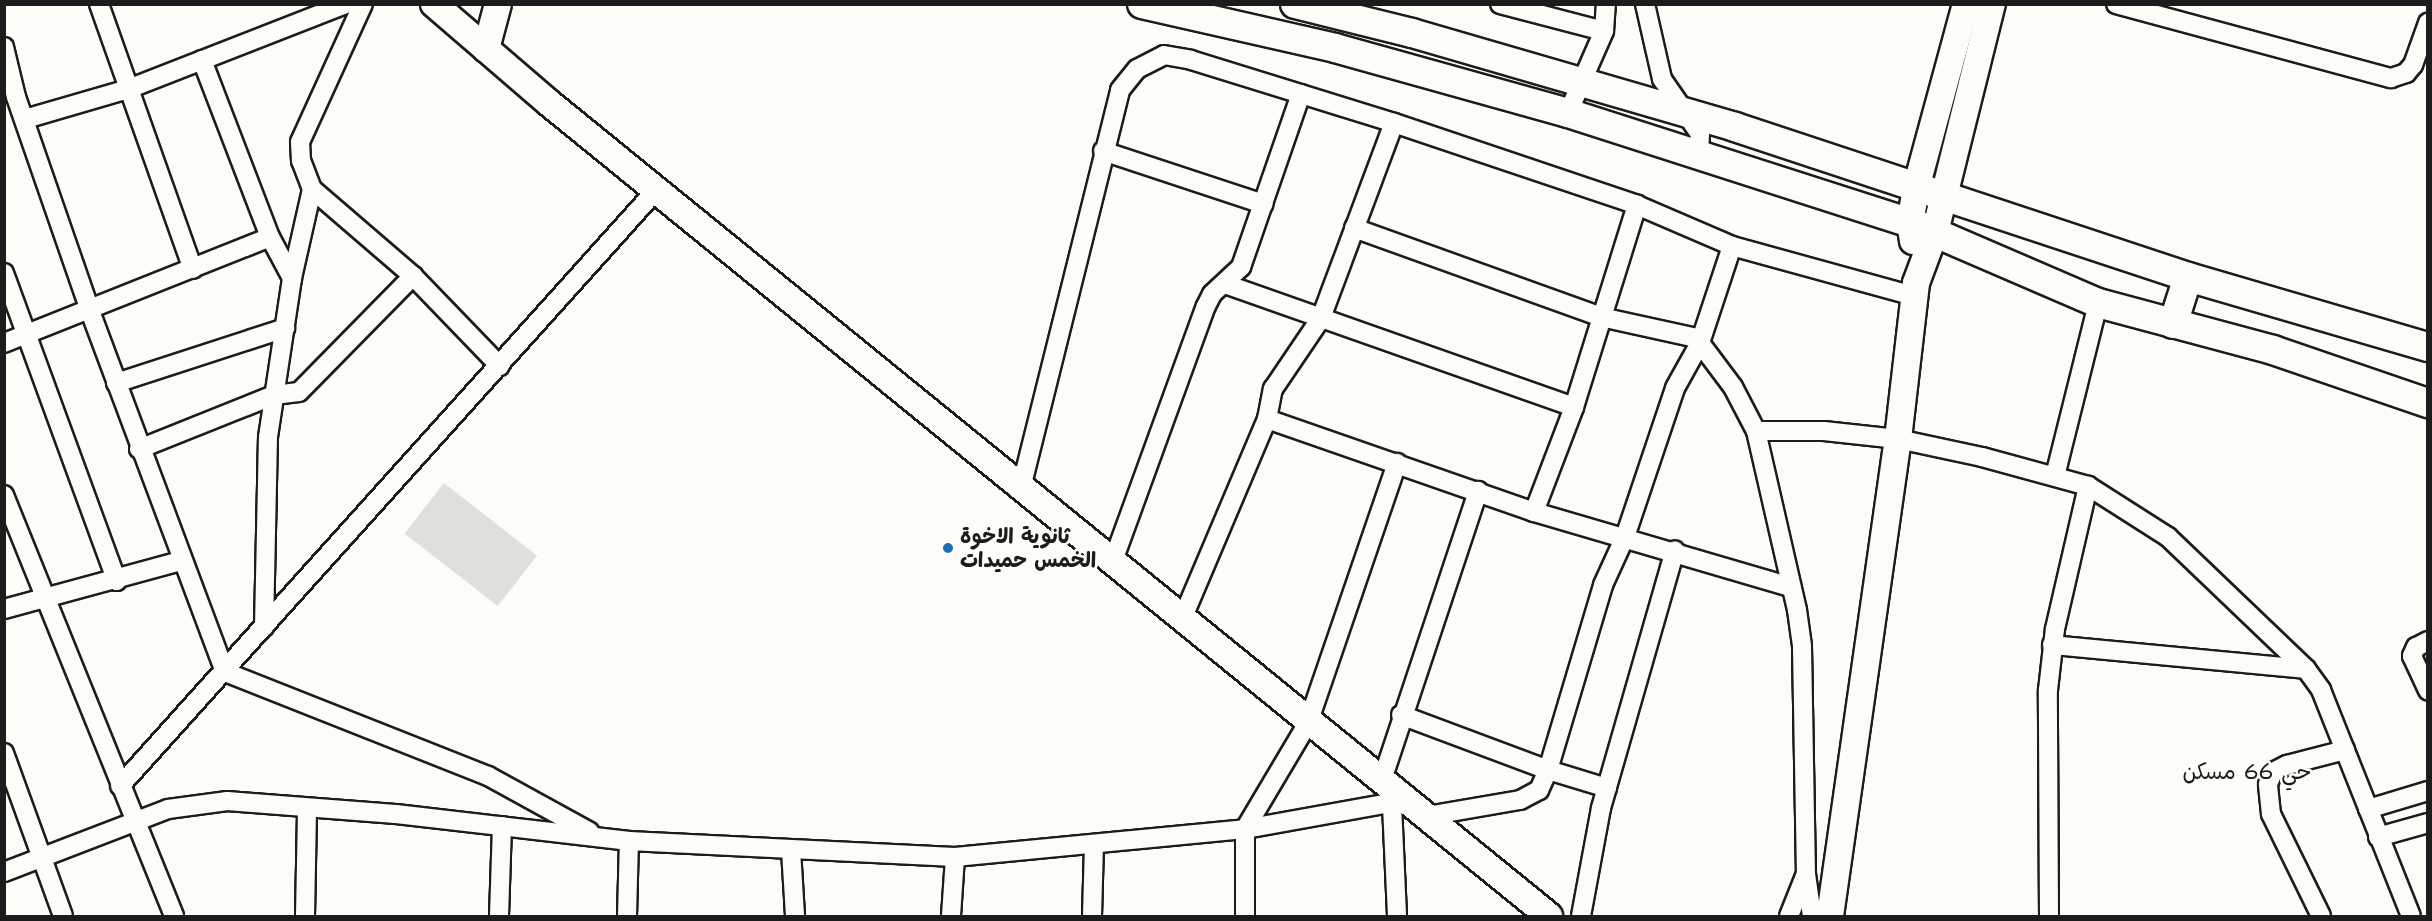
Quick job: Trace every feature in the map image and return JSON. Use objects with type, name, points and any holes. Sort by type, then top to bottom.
[{"type":"main road","points":[[434,4],[1021,488],[1183,617],[1393,796],[1426,816],[1549,916]]},
{"type":"main road","points":[[486,49],[498,4]]},
{"type":"main road","points":[[1142,4],[1335,48],[1568,112],[1922,227],[2098,303],[2273,350],[2427,403]]},
{"type":"main road","points":[[1295,4],[1582,81],[1690,114],[2188,277],[2427,347]]},
{"type":"main road","points":[[1830,916],[1898,438],[1922,227],[1966,4]]},
{"type":"main road","points":[[1928,192],[1992,4]]},
{"type":"main road","points":[[2174,324],[2188,277]]},
{"type":"street","points":[[99,4],[193,269]]},
{"type":"street","points":[[25,119],[128,89],[346,4]]},
{"type":"street","points":[[363,4],[300,141],[301,161],[312,189],[413,276],[500,366]]},
{"type":"street","points":[[1500,4],[1604,31]]},
{"type":"street","points":[[1568,112],[1604,31],[1606,4]]},
{"type":"street","points":[[1645,4],[1662,79],[1690,114],[1700,134],[1699,156]]},
{"type":"street","points":[[2116,4],[2391,78],[2406,73],[2426,31]]},
{"type":"street","points":[[4,47],[10,99],[25,119],[139,450],[225,672],[488,777],[594,835]]},
{"type":"street","points":[[1021,488],[1103,151],[1124,81],[1137,69],[1164,55],[1394,123],[1637,205],[1732,246],[1914,296]]},
{"type":"street","points":[[202,60],[270,237],[292,278]]},
{"type":"street","points":[[1113,561],[1206,306],[1212,294],[1241,267],[1301,94]]},
{"type":"street","points":[[1183,617],[1267,419],[1273,389],[1322,318],[1394,123]]},
{"type":"street","points":[[1103,151],[1263,204]]},
{"type":"street","points":[[120,786],[225,672],[658,188]]},
{"type":"street","points":[[264,627],[268,437],[292,278],[312,189]]},
{"type":"street","points":[[1534,513],[1574,407],[1637,205]]},
{"type":"street","points":[[1354,228],[1601,316],[1700,341],[1733,387],[1756,430],[1802,647],[1806,874],[1812,916]]},
{"type":"street","points":[[4,343],[90,311],[270,237]]},
{"type":"street","points":[[1426,816],[1520,800],[1539,790],[1548,770],[1604,585],[1625,537],[1676,388],[1700,341],[1732,246]]},
{"type":"street","points":[[4,273],[117,580]]},
{"type":"street","points":[[139,450],[274,395],[291,395],[308,386],[413,276]]},
{"type":"street","points":[[1225,284],[1574,407]]},
{"type":"street","points":[[2055,477],[2098,303]]},
{"type":"street","points":[[116,383],[285,328]]},
{"type":"street","points":[[1267,419],[1479,491],[1534,513],[1675,550],[1791,587]]},
{"type":"street","points":[[1756,430],[1824,431],[1898,438],[2055,477],[2088,486],[2168,537],[2306,669],[2329,706],[2378,837],[2411,916]]},
{"type":"street","points":[[1245,916],[1245,829],[1308,723],[1396,463]]},
{"type":"street","points":[[2049,916],[2048,690],[2052,645],[2088,486]]},
{"type":"street","points":[[1397,916],[1393,796],[1401,714],[1479,491]]},
{"type":"street","points":[[4,495],[44,599],[174,916]]},
{"type":"street","points":[[1581,916],[1607,788],[1675,550]]},
{"type":"street","points":[[4,609],[181,561]]},
{"type":"street","points":[[2427,641],[2416,647],[2412,656],[2427,691]]},
{"type":"street","points":[[2052,645],[2306,669]]},
{"type":"street","points":[[1401,714],[1548,770],[1607,788]]},
{"type":"street","points":[[2321,916],[2271,814],[2268,784],[2273,772],[2287,765],[2345,750]]},
{"type":"street","points":[[4,753],[63,916]]},
{"type":"street","points":[[2368,809],[2427,791]]},
{"type":"street","points":[[4,872],[168,809],[227,801],[253,800],[307,810],[502,826],[594,835],[629,841],[955,857],[1245,829],[1393,796]]},
{"type":"street","points":[[305,916],[307,810]]},
{"type":"street","points":[[2378,837],[2427,823]]},
{"type":"street","points":[[499,916],[502,826]]},
{"type":"street","points":[[627,916],[629,841]]},
{"type":"street","points":[[1092,916],[1094,845]]},
{"type":"street","points":[[791,850],[795,916]]},
{"type":"street","points":[[951,916],[955,857]]},
{"type":"street","points":[[1789,916],[1806,874]]},
{"type":"shaded area","points":[[444,483],[537,556],[498,606],[405,533]]},
{"type":"place","name":"ثانوية الاخوة الخمس حميدات","points":[[948,548]]},
{"type":"district","name":"حي 66 مسكن","points":[[2247,772]]}]
